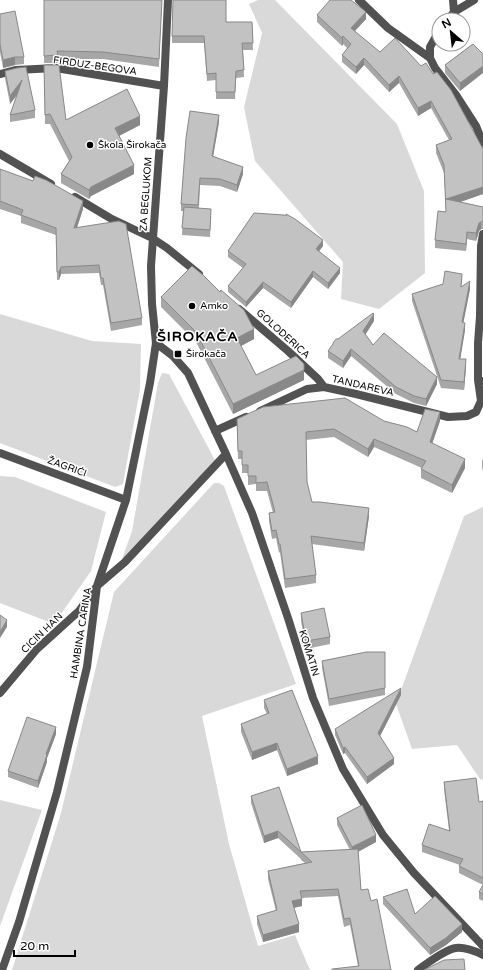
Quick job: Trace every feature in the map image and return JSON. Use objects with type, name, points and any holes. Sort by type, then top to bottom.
[{"type":"street","name":"ZA BEGLUKOM","points":[[156,342],[152,304],[151,266],[164,86],[168,0]]},
{"type":"street","points":[[359,0],[388,28],[430,58]]},
{"type":"street","points":[[453,0],[454,12],[474,0]]},
{"type":"street","points":[[431,45],[430,58],[435,68],[456,95],[476,126],[483,143]]},
{"type":"street","name":"FIRDUZ-BEGOVA","points":[[0,74],[16,70],[56,68],[164,86]]},
{"type":"street","points":[[0,154],[110,218],[152,238],[167,248],[204,278]]},
{"type":"street","points":[[481,380],[478,344],[482,316],[481,246],[483,234]]},
{"type":"street","name":"GOLODERICA","points":[[233,304],[288,351],[318,379],[324,387]]},
{"type":"street","name":"KOMATIN","points":[[156,342],[173,356],[188,373],[226,454],[252,514],[288,618],[313,698],[343,769],[383,835],[414,873],[483,946]]},
{"type":"street","name":"HAMBINA CARINA","points":[[2,970],[19,922],[57,792],[87,667],[97,586],[126,500],[150,383],[156,342]]},
{"type":"street","name":"TANDAREVA","points":[[215,431],[307,389],[324,387],[448,417],[467,416],[476,412],[481,401],[481,380]]},
{"type":"street","name":"ŽAGRIĆI","points":[[0,453],[126,500]]},
{"type":"street","points":[[97,586],[125,562],[226,454]]},
{"type":"street","name":"CICIN HAN","points":[[0,693],[37,649],[79,611],[97,586]]},
{"type":"street","points":[[418,970],[440,955],[455,948],[474,950],[483,955]]},
{"type":"shaded area","points":[[258,0],[275,0],[397,124],[424,191],[425,273],[379,309],[341,299],[343,262],[255,161],[244,107],[262,33],[249,4]]},
{"type":"shaded area","points":[[0,314],[92,341],[141,344],[140,389],[123,484],[115,487],[0,443]]},
{"type":"shaded area","points":[[162,373],[169,374],[216,462],[126,558],[122,559],[132,531],[158,383]]},
{"type":"shaded area","points":[[0,476],[15,477],[106,512],[91,571],[54,624],[0,603]]},
{"type":"shaded area","points":[[214,483],[219,483],[224,486],[296,684],[202,716],[229,844],[258,946],[295,935],[310,970],[12,970],[61,813],[114,592]]},
{"type":"shaded area","points":[[483,507],[483,780],[480,779],[457,745],[412,749],[396,704],[464,516]]},
{"type":"shaded area","points":[[0,800],[42,810],[0,926]]},
{"type":"building","points":[[44,0],[162,0],[159,59],[103,52],[57,51],[58,55],[44,56]]},
{"type":"building","points":[[173,0],[226,0],[226,22],[252,22],[253,43],[242,43],[244,70],[236,71],[235,92],[216,92],[216,73],[207,74],[204,36],[172,36]]},
{"type":"building","points":[[330,0],[351,0],[366,12],[351,28],[380,52],[395,38],[421,66],[426,63],[433,74],[437,72],[451,90],[483,149],[483,187],[446,199],[483,207],[483,221],[479,223],[476,233],[467,232],[466,244],[435,240],[438,211],[446,212],[444,165],[436,145],[452,139],[431,101],[418,108],[399,76],[389,85],[364,58],[356,67],[342,55],[351,44],[343,36],[342,38],[317,15]]},
{"type":"building","points":[[15,11],[24,57],[15,57],[3,60],[0,44],[0,14]]},
{"type":"building","points":[[473,44],[483,54],[483,66],[460,83],[445,65],[462,52],[471,52],[471,46]]},
{"type":"building","points":[[44,65],[59,65],[66,120],[127,89],[140,116],[115,128],[134,165],[91,187],[89,190],[61,174],[72,157],[50,114],[45,115]]},
{"type":"building","points":[[26,67],[35,110],[10,115],[22,80],[10,96],[5,71]]},
{"type":"building","points":[[190,111],[219,115],[212,156],[243,167],[237,185],[220,179],[200,178],[198,205],[181,204],[186,138]]},
{"type":"building","points":[[0,169],[33,181],[35,176],[46,180],[83,201],[74,228],[119,221],[126,224],[142,318],[111,323],[103,278],[101,278],[99,265],[61,267],[59,272],[57,272],[56,228],[21,215],[23,210],[0,201]]},
{"type":"building","points":[[184,207],[211,209],[210,230],[182,228]]},
{"type":"building","points":[[254,213],[286,216],[286,214],[295,219],[323,240],[316,249],[340,268],[328,283],[313,271],[291,302],[263,282],[246,302],[228,286],[246,264],[228,251]]},
{"type":"building","points":[[192,266],[220,292],[221,290],[244,310],[254,329],[237,338],[256,375],[296,356],[304,364],[304,370],[233,404],[196,332],[161,297]]},
{"type":"building","points":[[445,271],[462,274],[461,287],[470,281],[462,322],[465,323],[459,359],[466,359],[464,382],[441,380],[412,294],[443,284]]},
{"type":"building","points":[[373,313],[374,314],[363,331],[373,345],[384,333],[437,377],[426,399],[414,396],[396,387],[351,349],[343,361],[328,351],[336,339]]},
{"type":"building","points":[[345,398],[384,421],[407,427],[417,432],[425,409],[440,412],[430,442],[465,459],[452,485],[421,469],[426,461],[374,439],[368,449],[334,429],[306,432],[307,482],[312,502],[369,508],[364,543],[311,536],[316,575],[285,579],[280,544],[276,530],[272,531],[269,513],[275,512],[267,482],[256,483],[256,476],[248,476],[248,465],[242,465],[242,451],[238,451],[237,419],[263,407]]},
{"type":"building","points":[[324,608],[330,637],[306,641],[301,613]]},
{"type":"building","points":[[0,615],[7,620],[0,632]]},
{"type":"building","points":[[366,652],[385,652],[385,688],[329,699],[322,661]]},
{"type":"building","points":[[401,688],[378,733],[394,758],[367,777],[345,747],[343,748],[335,729]]},
{"type":"building","points":[[292,690],[318,756],[287,769],[277,743],[252,752],[241,724],[269,713],[264,700]]},
{"type":"building","points":[[27,717],[56,727],[38,781],[8,771]]},
{"type":"building","points":[[476,778],[479,802],[483,801],[483,878],[459,866],[463,859],[422,845],[429,824],[450,831],[444,782]]},
{"type":"building","points":[[279,787],[301,852],[278,831],[264,836],[251,796]]},
{"type":"building","points":[[362,805],[376,835],[352,847],[337,818]]},
{"type":"building","points":[[358,849],[361,890],[368,889],[371,901],[377,899],[391,970],[332,970],[359,966],[350,918],[344,919],[338,889],[300,891],[302,899],[292,901],[299,924],[263,935],[257,916],[277,910],[268,871],[312,862],[301,852]]},
{"type":"building","points":[[483,885],[483,894],[479,892]]},
{"type":"building","points":[[407,889],[415,914],[435,896],[462,924],[446,938],[430,948],[383,897]]},
{"type":"building","points":[[464,959],[465,970],[424,970],[444,960]]},
{"type":"place","name":"Škola Širokača","points":[[90,145]]},
{"type":"place","name":"Amko","points":[[192,306]]},
{"type":"place","name":"Širokača","points":[[178,354]]},
{"type":"district","name":"ŠIROKAČA","points":[[198,336]]}]
